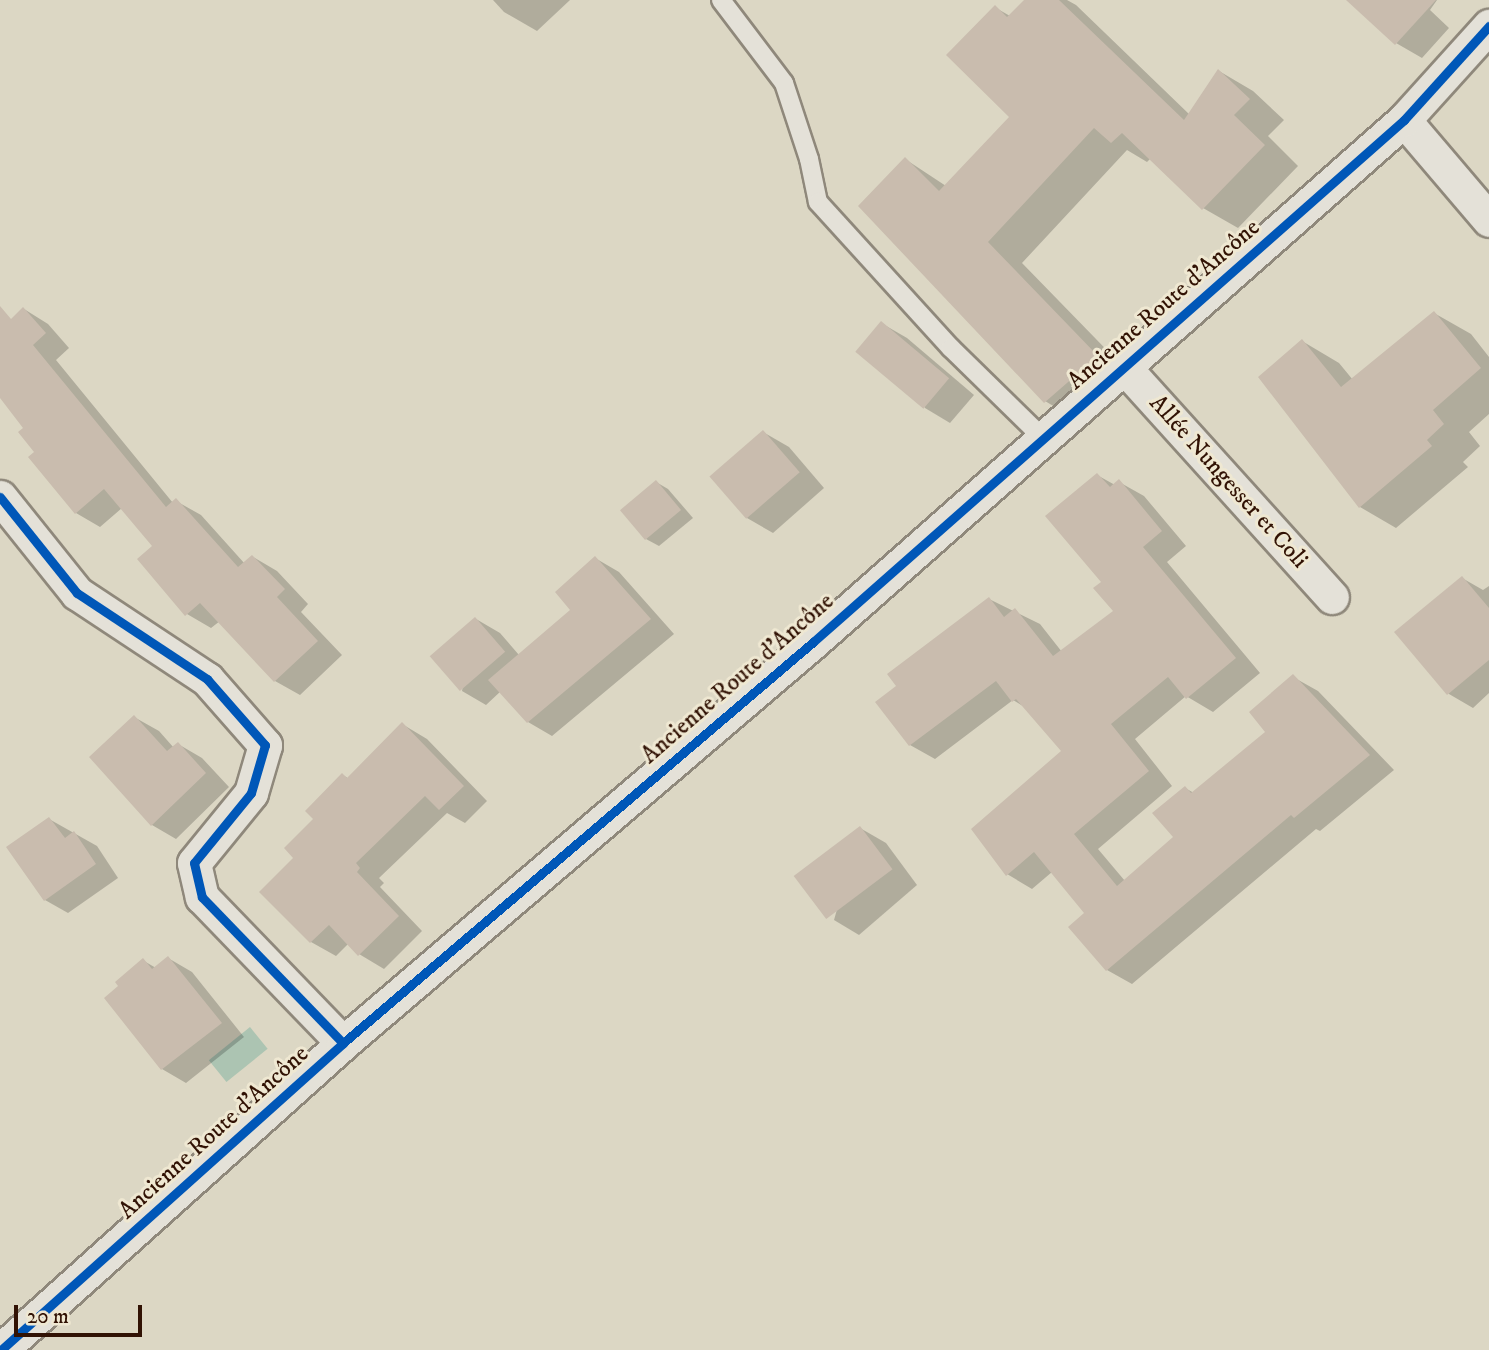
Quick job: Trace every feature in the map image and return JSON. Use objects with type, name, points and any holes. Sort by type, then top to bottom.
[{"type":"street","name":"Ancienne Route d'Ancône","points":[[1,1350],[343,1043],[813,642],[1404,120],[1489,26]]},
{"type":"street","points":[[1404,120],[1489,220]]},
{"type":"street","name":"Allée Nungesser et Coli","points":[[1124,367],[1332,597]]},
{"type":"street","points":[[0,497],[77,593],[207,679],[265,745],[251,793],[194,863],[202,897],[343,1043]]},
{"type":"lane","points":[[721,0],[784,83],[809,159],[818,202],[951,348],[1043,438]]},
{"type":"shaded area","points":[[250,1027],[268,1049],[226,1082],[209,1060]]},
{"type":"building","points":[[1024,0],[1059,0],[1184,120],[1218,69],[1250,99],[1234,115],[1265,145],[1202,210],[1122,133],[1111,143],[1094,128],[988,242],[1098,356],[1044,403],[858,206],[905,157],[939,191],[1009,117],[946,55],[995,5],[1007,17]]},
{"type":"building","points":[[1346,0],[1436,0],[1395,45]]},
{"type":"building","points":[[0,306],[11,319],[23,307],[46,333],[33,345],[166,507],[176,498],[238,567],[252,555],[285,589],[277,597],[318,641],[274,682],[200,603],[185,616],[137,559],[152,546],[104,489],[75,514],[28,457],[34,452],[18,432],[23,428],[0,398]]},
{"type":"building","points":[[1434,311],[1481,368],[1433,410],[1444,424],[1427,440],[1432,446],[1359,508],[1258,377],[1302,339],[1341,387]]},
{"type":"building","points":[[881,321],[949,378],[923,409],[855,352]]},
{"type":"building","points":[[763,430],[800,472],[746,519],[709,477]]},
{"type":"building","points":[[1097,473],[1110,487],[1119,479],[1162,531],[1143,547],[1236,658],[1186,699],[1168,677],[1111,724],[1149,771],[1074,834],[1117,886],[1173,837],[1152,813],[1185,786],[1191,793],[1265,732],[1249,712],[1293,674],[1370,755],[1294,818],[1291,815],[1106,971],[1068,927],[1084,913],[1034,852],[1006,876],[971,829],[1061,751],[1016,699],[1012,702],[996,681],[909,746],[875,702],[896,686],[887,674],[989,597],[1004,617],[1015,608],[1053,656],[1113,611],[1093,588],[1101,582],[1045,516]]},
{"type":"building","points":[[656,480],[681,510],[645,540],[620,510]]},
{"type":"building","points":[[595,556],[651,619],[527,723],[488,680],[570,610],[555,592]]},
{"type":"building","points":[[1462,576],[1489,608],[1489,660],[1447,695],[1394,632]]},
{"type":"building","points":[[475,617],[505,652],[460,691],[430,656]]},
{"type":"building","points":[[134,715],[167,751],[178,742],[206,773],[151,826],[89,757]]},
{"type":"building","points":[[402,722],[464,786],[439,810],[425,796],[356,863],[360,868],[357,872],[399,916],[358,956],[329,925],[310,943],[259,892],[293,858],[284,848],[313,819],[305,811],[342,773],[347,778]]},
{"type":"building","points":[[49,817],[65,838],[74,831],[96,864],[44,901],[6,847]]},
{"type":"building","points":[[860,826],[892,869],[826,919],[794,876]]},
{"type":"building","points":[[168,956],[222,1023],[161,1070],[104,998],[118,986],[115,982],[143,958],[152,969]]},
{"type":"cycle path","points":[[1,1350],[343,1043],[813,642],[1404,120],[1489,26]]},
{"type":"cycle path","points":[[0,497],[77,593],[207,679],[265,745],[251,793],[194,863],[202,897],[343,1043]]}]
